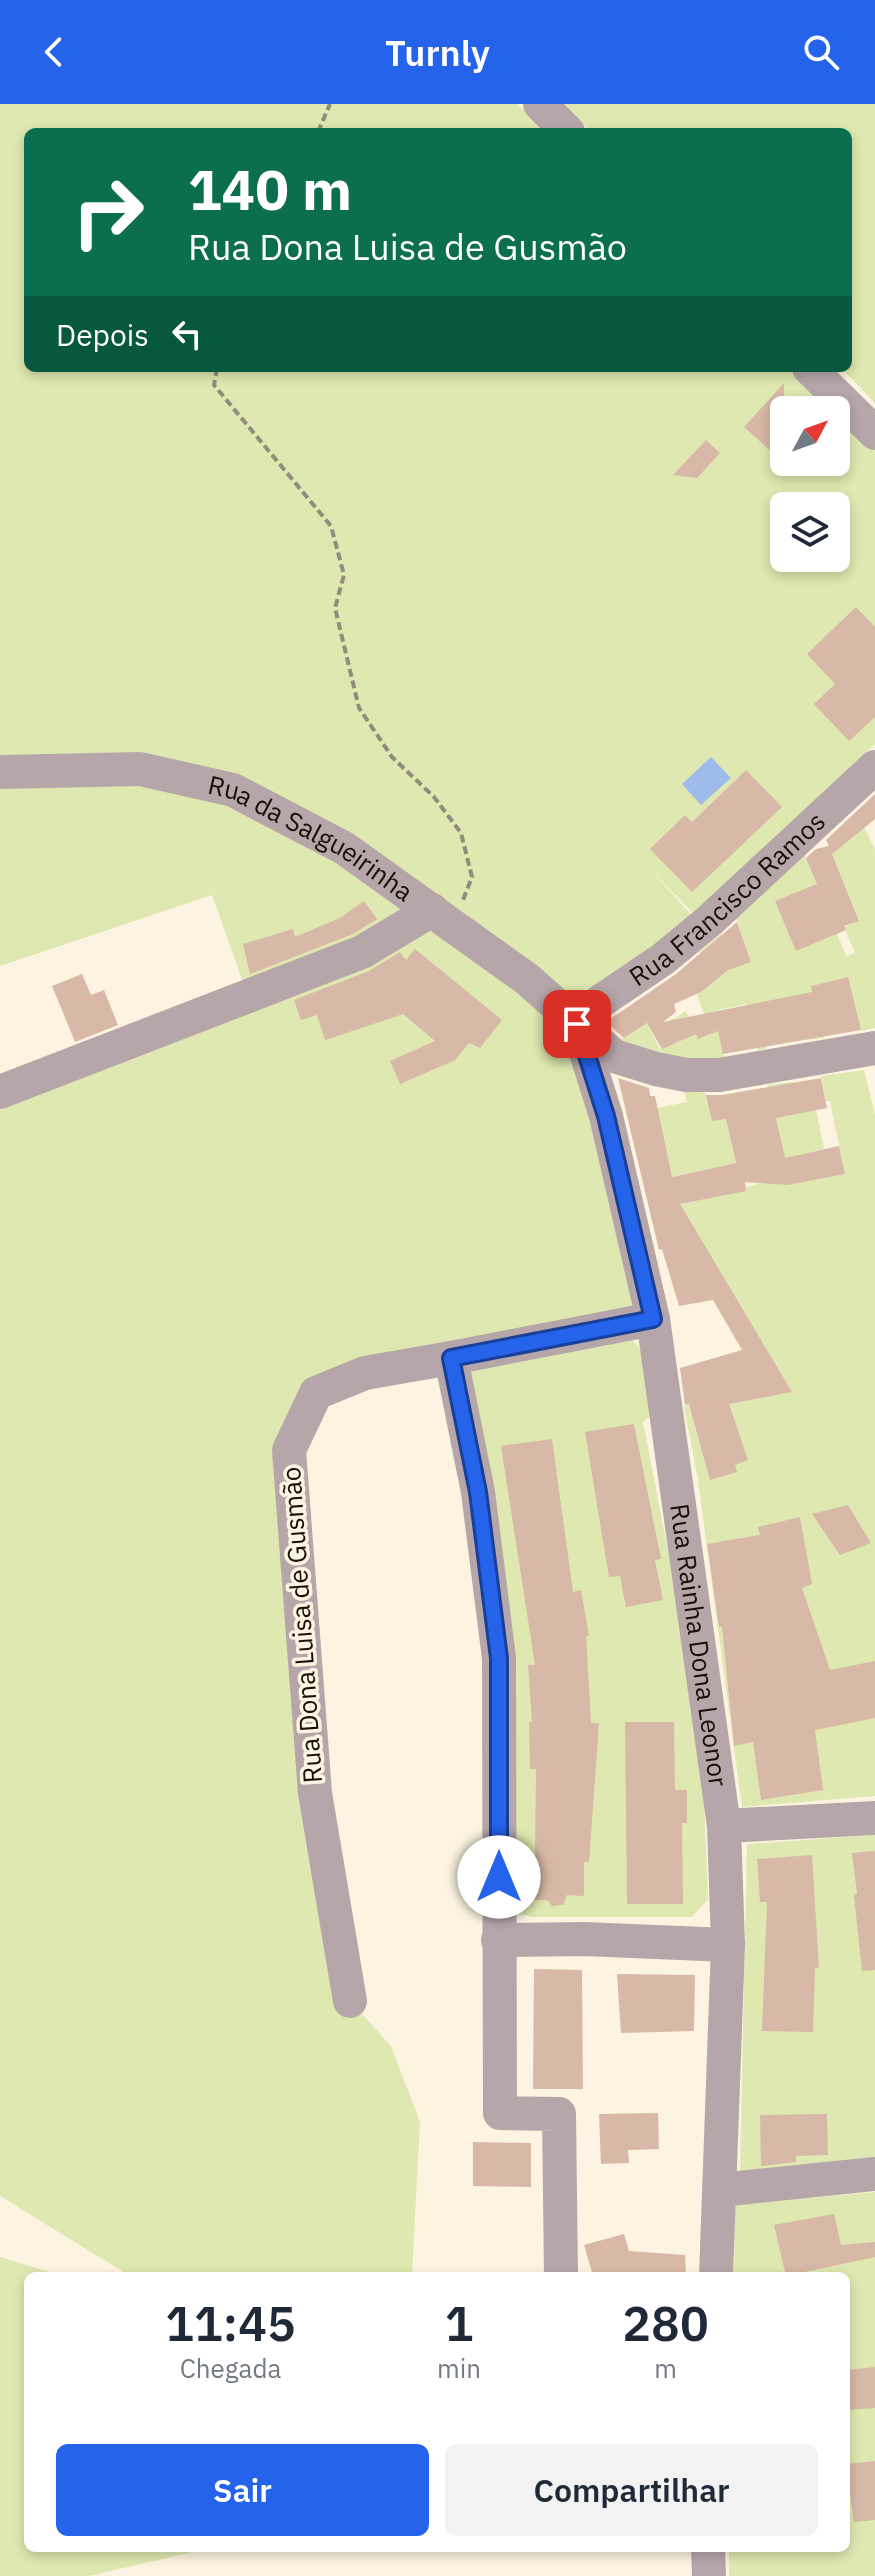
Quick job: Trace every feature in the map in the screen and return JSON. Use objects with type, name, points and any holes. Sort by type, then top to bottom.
[{"type":"street","points":[[540,104],[564,128]]},
{"type":"street","points":[[813,372],[875,433]]},
{"type":"street","name":"Rua Francisco Ramos","points":[[577,1024],[592,1007],[663,959],[709,921],[875,767]]},
{"type":"street","name":"Rua da Salgueirinha","points":[[0,772],[140,769],[233,790],[344,848],[527,979],[614,1056],[686,1075],[719,1075],[875,1048]]},
{"type":"street","points":[[0,1092],[362,952],[442,917]]},
{"type":"street","name":"Rua Rainha Dona Leonor","points":[[577,1024],[606,1116],[653,1319],[724,1826],[728,1945],[716,2272]]},
{"type":"street","name":"Rua Dona Luisa de Gusmão","points":[[350,2001],[315,1793],[289,1450],[316,1393],[365,1373],[653,1319]]},
{"type":"street","points":[[451,1358],[478,1492],[499,1658],[500,2113],[559,2114],[561,2272]]},
{"type":"street","points":[[724,1826],[875,1818]]},
{"type":"street","points":[[498,1940],[584,1939],[728,1945]]},
{"type":"street","points":[[720,2190],[875,2174]]},
{"type":"street","points":[[708,2552],[709,2576]]},
{"type":"path","points":[[320,128],[330,104]]},
{"type":"path","points":[[216,372],[214,385],[331,526],[344,575],[335,608],[359,708],[392,757],[434,797],[461,833],[472,877],[442,917]]},
{"type":"green space","points":[[0,104],[518,104],[540,128],[24,128],[24,372],[795,372],[821,396],[770,396],[770,476],[850,476],[850,423],[875,447],[875,744],[694,914],[649,868],[696,920],[606,983],[572,993],[558,987],[561,1016],[648,1315],[316,1393],[289,1450],[350,2001],[391,2046],[420,2122],[412,2272],[124,2272],[0,2196],[0,1092],[248,996],[212,895],[0,966]]},
{"type":"green space","points":[[562,104],[875,104],[875,403],[845,372],[852,372],[852,128],[587,128]]},
{"type":"green space","points":[[863,825],[875,849],[875,1028],[861,1031],[847,977],[811,986],[824,1038],[805,1040],[796,996],[757,1004],[767,1048],[757,1051],[746,1004],[714,1011],[724,1058],[684,1059],[619,1041],[647,1023],[660,1049],[681,1041],[669,1021],[686,1011],[698,1039],[712,1034],[697,995],[715,980],[699,952],[722,933],[736,967],[751,962],[736,917],[804,852],[846,956],[855,953],[844,927],[859,920],[832,854]]},
{"type":"green space","points":[[864,1070],[875,1115],[875,1796],[742,1807],[698,1480],[684,1406],[758,1390],[787,1393],[679,1204],[728,1194],[722,1166],[672,1177],[657,1108],[687,1102],[684,1090],[706,1093],[712,1121],[726,1119],[742,1191],[761,1183],[788,1185],[845,1174],[830,1101],[826,1101],[821,1076]]},
{"type":"green space","points":[[793,1082],[799,1113],[816,1110],[824,1149],[769,1162],[780,1135],[768,1085]]},
{"type":"green space","points":[[631,1339],[642,1351],[652,1415],[643,1422],[668,1551],[676,1556],[702,1754],[708,1899],[692,1917],[533,1917],[520,1914],[514,1901],[456,1361]]},
{"type":"green space","points":[[875,1835],[875,2160],[740,2171],[747,1844]]},
{"type":"green space","points":[[875,2192],[875,2576],[729,2576],[729,2552],[850,2552],[850,2272],[734,2272],[735,2205]]},
{"type":"green space","points":[[0,2257],[49,2272],[24,2272],[24,2552],[193,2552],[89,2576],[0,2576]]},
{"type":"water","points":[[711,757],[731,778],[701,805],[682,784]]},
{"type":"building","points":[[784,383],[784,396],[772,396]]},
{"type":"building","points":[[770,398],[770,450],[744,427]]},
{"type":"building","points":[[706,440],[720,453],[697,478],[673,475]]},
{"type":"building","points":[[856,607],[875,627],[875,717],[849,741],[814,704],[835,684],[807,654]]},
{"type":"building","points":[[746,770],[782,807],[692,892],[650,849],[685,815],[692,822]]},
{"type":"building","points":[[875,794],[875,819],[832,854],[859,921],[844,926],[846,930],[796,951],[775,901],[817,884],[806,858],[816,849],[829,846],[826,840]]},
{"type":"building","points":[[364,901],[377,919],[353,934],[250,974],[243,944],[293,929],[295,937],[340,918]]},
{"type":"building","points":[[737,922],[751,962],[728,970],[701,992],[674,1004],[676,1012],[663,1022],[812,992],[811,986],[848,977],[861,1030],[723,1054],[718,1031],[698,1039],[696,1034],[662,1049],[647,1023],[624,1038],[606,1022],[676,974]]},
{"type":"building","points":[[415,949],[502,1020],[480,1048],[469,1043],[455,1060],[400,1084],[390,1061],[435,1041],[403,1014],[325,1040],[317,1015],[301,1020],[294,1000],[369,971],[400,952],[406,960]]},
{"type":"building","points":[[82,974],[91,995],[104,990],[118,1025],[75,1042],[52,986]]},
{"type":"building","points":[[618,1078],[649,1088],[650,1096],[655,1096],[672,1177],[736,1163],[726,1119],[712,1121],[706,1095],[821,1078],[827,1108],[776,1118],[785,1158],[839,1146],[845,1174],[788,1185],[745,1182],[746,1191],[680,1204],[792,1392],[729,1404],[748,1460],[735,1465],[737,1472],[710,1480],[689,1404],[685,1405],[680,1368],[742,1350],[713,1300],[679,1306],[662,1249],[659,1250]]},
{"type":"building","points":[[634,1424],[661,1559],[655,1560],[663,1600],[626,1607],[620,1576],[609,1577],[585,1432]]},
{"type":"building","points":[[552,1439],[573,1592],[581,1590],[589,1636],[586,1636],[591,1723],[599,1723],[589,1862],[584,1862],[584,1896],[567,1895],[563,1905],[552,1906],[547,1900],[532,1900],[536,1769],[530,1769],[529,1722],[532,1722],[528,1665],[535,1665],[501,1446]]},
{"type":"building","points":[[848,1505],[871,1543],[840,1555],[812,1514]]},
{"type":"building","points":[[800,1517],[812,1584],[802,1588],[830,1670],[875,1661],[875,1718],[815,1730],[823,1790],[761,1800],[753,1742],[734,1746],[722,1627],[719,1627],[707,1544],[760,1535],[758,1527]]},
{"type":"building","points":[[625,1722],[674,1722],[675,1790],[687,1790],[687,1823],[682,1823],[683,1904],[627,1904]]},
{"type":"building","points":[[875,1851],[875,1970],[862,1971],[852,1853]]},
{"type":"building","points":[[812,1855],[819,1968],[815,1968],[813,2032],[762,2031],[767,1902],[760,1902],[757,1859]]},
{"type":"building","points":[[534,1969],[582,1970],[583,2089],[533,2089]]},
{"type":"building","points":[[617,1974],[695,1975],[694,2031],[621,2033]]},
{"type":"building","points":[[658,2113],[659,2149],[628,2150],[629,2163],[601,2164],[599,2114]]},
{"type":"building","points":[[827,2114],[828,2155],[796,2156],[796,2162],[761,2166],[760,2115]]},
{"type":"building","points":[[473,2142],[531,2143],[531,2187],[473,2186]]},
{"type":"building","points":[[834,2214],[841,2245],[875,2242],[875,2257],[805,2272],[785,2272],[774,2225]]},
{"type":"building","points":[[624,2234],[629,2251],[685,2255],[686,2272],[592,2272],[584,2245]]},
{"type":"building","points":[[875,2367],[875,2408],[850,2410],[850,2370]]},
{"type":"building","points":[[875,2461],[875,2520],[854,2522],[850,2464]]},
{"type":"route","points":[[499,1877],[499,1658],[478,1492],[451,1358],[653,1319],[606,1116],[577,1024]]}]
